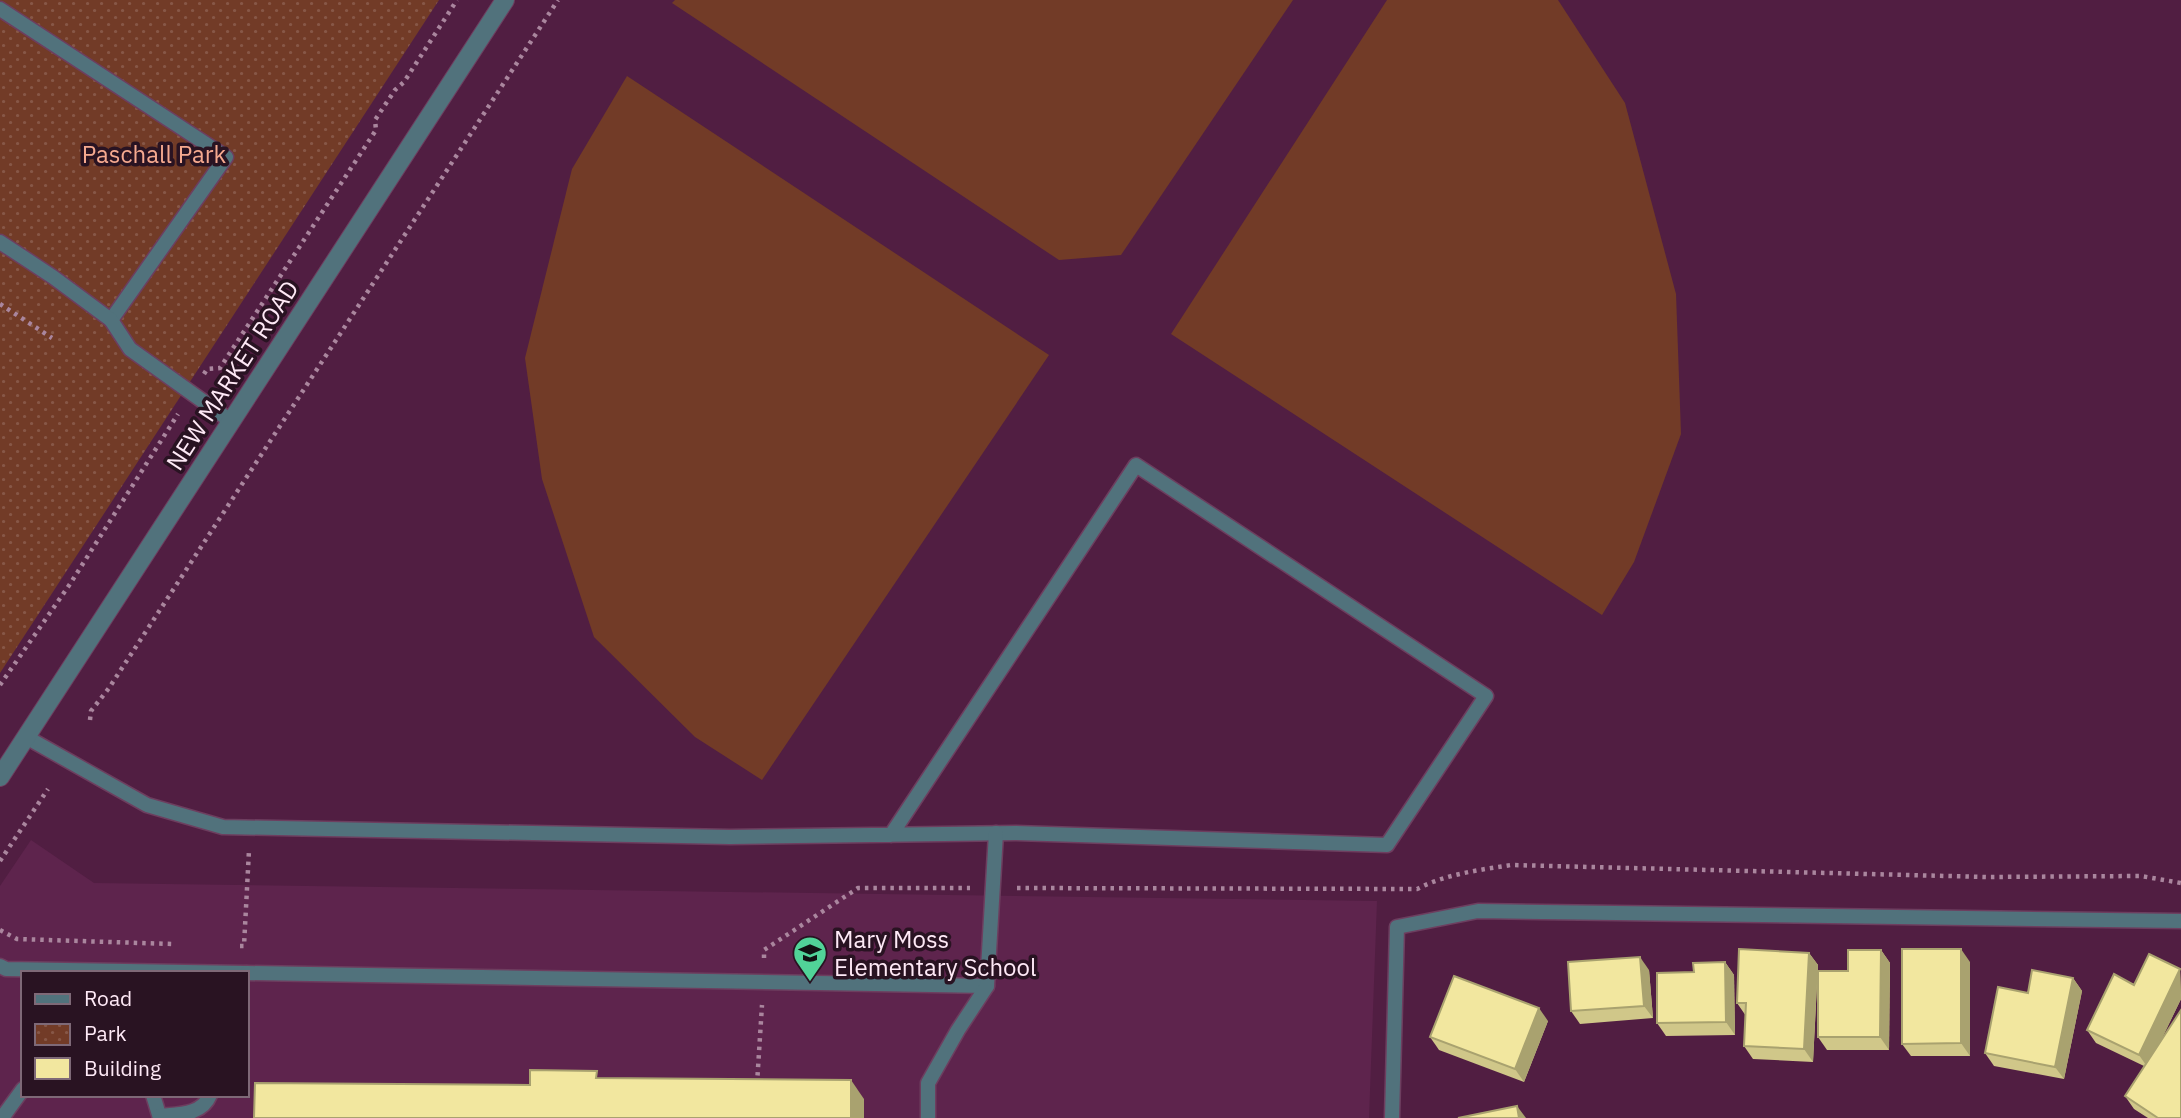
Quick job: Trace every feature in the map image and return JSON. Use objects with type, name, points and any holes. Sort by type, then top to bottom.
[{"type":"street","name":"NEW MARKET ROAD","points":[[0,777],[505,0]]},
{"type":"lane","points":[[0,9],[226,157],[111,320]]},
{"type":"lane","points":[[0,242],[111,320],[130,349],[232,422]]},
{"type":"lane","points":[[26,737],[147,804],[223,827],[730,838],[891,835],[996,833],[1387,845],[1486,696],[1136,465],[891,835]]},
{"type":"lane","points":[[928,1118],[928,1083],[986,986],[996,833]]},
{"type":"lane","points":[[1392,1118],[1397,927],[1478,911],[2181,921]]},
{"type":"lane","points":[[0,966],[6,969],[145,971]]},
{"type":"lane","points":[[248,973],[986,986]]},
{"type":"lane","points":[[2,1118],[21,1092]]},
{"type":"lane","points":[[154,1097],[160,1117],[195,1111],[209,1097]]},
{"type":"path","points":[[0,685],[69,584],[207,369],[220,368],[376,130],[375,120],[395,90],[404,82],[457,0]]},
{"type":"path","points":[[90,720],[91,711],[125,664],[558,0]]},
{"type":"path","points":[[0,304],[52,338]]},
{"type":"path","points":[[0,860],[48,789]]},
{"type":"path","points":[[231,945],[244,946],[250,828]]},
{"type":"path","points":[[757,1086],[764,950],[858,888],[1418,890],[1432,881],[1511,865],[1987,877],[2141,876],[2181,883]]},
{"type":"path","points":[[0,930],[17,939],[177,944]]},
{"type":"shaded area","name":"Mary Moss Elementary School","points":[[31,840],[94,883],[1377,901],[1369,1118],[0,1118],[0,886]]},
{"type":"green space","name":"Paschall Park","points":[[0,0],[439,0],[0,673]]},
{"type":"green space","points":[[675,0],[1293,0],[1121,255],[1059,260],[672,3]]},
{"type":"green space","points":[[1387,0],[1558,0],[1625,103],[1676,294],[1681,434],[1634,562],[1602,615],[1171,334]]},
{"type":"green space","points":[[627,76],[1049,355],[762,780],[695,737],[594,637],[542,479],[525,358],[572,169]]},
{"type":"building","points":[[1739,949],[1809,953],[1804,1049],[1744,1046],[1746,1003],[1737,1003]]},
{"type":"building","points":[[1902,949],[1961,949],[1961,1043],[1902,1044]]},
{"type":"building","points":[[1848,950],[1881,950],[1880,1037],[1818,1037],[1818,971],[1848,971]]},
{"type":"building","points":[[2149,954],[2180,969],[2139,1055],[2087,1030],[2114,974],[2134,985]]},
{"type":"building","points":[[1640,957],[1644,1006],[1571,1011],[1568,962]]},
{"type":"building","points":[[1725,962],[1726,1022],[1657,1023],[1657,973],[1694,972],[1693,963]]},
{"type":"building","points":[[2032,970],[2073,978],[2055,1067],[1985,1053],[1998,987],[2028,993]]},
{"type":"building","points":[[1454,976],[1539,1008],[1515,1069],[1430,1037]]},
{"type":"building","points":[[2181,1010],[2181,1118],[2158,1118],[2125,1096]]},
{"type":"building","points":[[530,1070],[597,1071],[596,1078],[851,1080],[851,1118],[254,1118],[255,1083],[530,1085]]},
{"type":"building","points":[[1517,1106],[1519,1118],[1458,1118]]},
{"type":"place","name":"Mary Moss Elementary School","points":[[810,983]]}]
